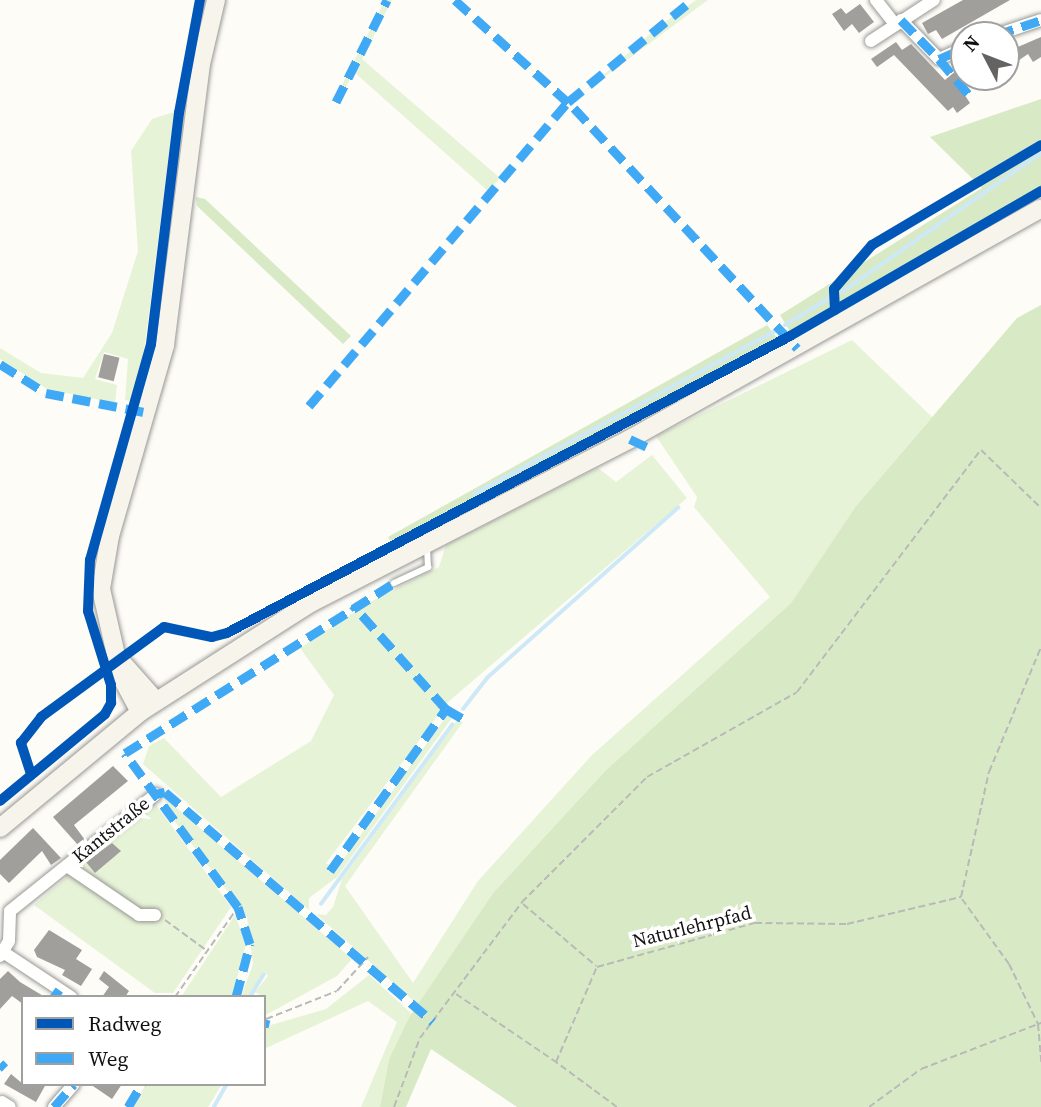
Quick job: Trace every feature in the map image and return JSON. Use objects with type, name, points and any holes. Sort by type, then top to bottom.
[{"type":"main road","points":[[140,712],[117,657],[101,589],[110,536],[165,345],[201,64],[216,0]]},
{"type":"main road","points":[[0,828],[140,712],[309,604],[761,368],[1041,208]]},
{"type":"main road","points":[[117,657],[156,701]]},
{"type":"street","points":[[876,0],[939,59],[950,54]]},
{"type":"street","points":[[871,41],[934,0]]},
{"type":"street","points":[[1020,27],[1041,20]]},
{"type":"street","name":"Kantstraße","points":[[2,954],[10,911],[156,794]]},
{"type":"street","name":"Kantstraße","points":[[67,866],[139,915],[155,915]]},
{"type":"street","points":[[2,954],[68,995]]},
{"type":"street","points":[[54,1107],[72,1086]]},
{"type":"lane","points":[[394,583],[428,566],[431,555],[426,544]]},
{"type":"path","points":[[394,1107],[421,1038],[522,902],[647,777],[797,692],[981,450],[1041,508]]},
{"type":"path","points":[[1041,647],[989,772],[961,897],[1009,964],[1039,1023],[1041,1062]]},
{"type":"path","points":[[522,902],[597,967],[556,1062]]},
{"type":"path","points":[[176,995],[238,907]]},
{"type":"path","points":[[155,915],[207,951]]},
{"type":"path","points":[[266,1018],[337,991],[368,957]]},
{"type":"path","points":[[454,993],[617,1107]]},
{"type":"path","points":[[869,1107],[921,1069],[1039,1023]]},
{"type":"green space","points":[[385,0],[392,0],[362,59],[500,178],[488,191],[354,72],[337,103],[334,101]]},
{"type":"green space","points":[[696,0],[708,0],[584,92],[658,27]]},
{"type":"green space","points":[[1041,99],[1041,188],[791,333],[780,315],[982,188],[930,137]]},
{"type":"green space","points":[[174,112],[145,345],[133,402],[125,400],[128,359],[104,352],[95,379],[117,385],[115,403],[47,389],[0,359],[0,348],[41,373],[83,378],[112,333],[138,251],[131,151],[152,119]]},
{"type":"green space","points":[[196,197],[205,199],[351,336],[343,344],[197,206]]},
{"type":"green space","points":[[1041,305],[1041,1107],[517,1107],[431,1049],[406,1107],[380,1107],[389,1059],[410,1016],[493,893],[605,771],[791,603],[856,506],[1017,318]]},
{"type":"green space","points":[[767,325],[778,339],[609,431],[391,541],[388,537]]},
{"type":"green space","points":[[852,340],[932,417],[856,506],[791,603],[605,771],[493,893],[418,1005],[316,914],[326,915],[333,907],[342,879],[457,720],[463,722],[345,886],[413,983],[478,881],[592,755],[770,597],[694,507],[697,497],[656,436]]},
{"type":"green space","points":[[652,455],[687,498],[448,702],[326,863],[336,869],[448,714],[452,718],[337,877],[309,898],[309,910],[143,764],[149,746],[164,738],[221,797],[311,741],[334,695],[300,648],[368,603],[439,567],[446,545],[598,468],[616,482]]},
{"type":"green space","points":[[163,796],[352,959],[337,976],[266,1015],[266,995],[255,992],[268,976],[264,972],[249,995],[242,995],[253,964],[247,917],[172,818]]},
{"type":"green space","points":[[154,802],[231,907],[173,993],[155,993],[34,905]]},
{"type":"green space","points":[[235,915],[246,944],[233,995],[182,995]]},
{"type":"green space","points":[[369,975],[412,1014],[389,1059],[380,1107],[361,1107],[397,1022],[368,1001],[266,1048],[266,1026],[326,1009]]},
{"type":"green space","points":[[145,1086],[221,1086],[208,1107],[133,1107]]},
{"type":"building","points":[[963,0],[1010,0],[973,21],[950,21],[950,34],[942,39],[936,30],[928,34],[922,23]]},
{"type":"building","points":[[860,4],[874,22],[859,33],[852,24],[844,31],[832,14],[841,8],[846,14]]},
{"type":"building","points":[[1041,37],[1041,57],[1033,62],[1028,54],[1020,59],[1020,46]]},
{"type":"building","points":[[896,42],[902,50],[911,44],[945,80],[950,76],[950,91],[962,91],[970,103],[957,113],[953,107],[948,111],[894,55],[877,67],[871,59]]},
{"type":"building","points":[[104,354],[120,358],[114,381],[98,377]]},
{"type":"building","points":[[113,766],[128,781],[74,825],[85,840],[78,845],[53,817]]},
{"type":"building","points":[[33,828],[61,858],[51,865],[42,851],[9,883],[0,874],[0,860]]},
{"type":"building","points":[[112,843],[121,851],[95,873],[86,862]]},
{"type":"building","points":[[49,930],[82,950],[76,959],[92,969],[81,986],[62,975],[65,970],[37,957],[34,950]]},
{"type":"building","points":[[8,971],[42,995],[21,995],[21,1003],[12,996],[0,1009],[0,979]]},
{"type":"building","points":[[104,971],[129,991],[126,995],[103,995],[109,987],[99,979]]},
{"type":"building","points":[[11,1074],[21,1082],[21,1086],[45,1086],[36,1102],[4,1084]]},
{"type":"building","points":[[93,1086],[121,1086],[112,1099]]},
{"type":"waterway","points":[[842,292],[1041,153]]},
{"type":"waterway","points":[[785,325],[828,299]]},
{"type":"waterway","points":[[474,494],[777,330]]},
{"type":"waterway","points":[[463,709],[487,678],[678,508]]},
{"type":"waterway","points":[[321,904],[452,725]]},
{"type":"waterway","points":[[251,995],[263,975]]},
{"type":"waterway","points":[[214,1107],[226,1086]]},
{"type":"marked path","points":[[336,102],[387,0]]},
{"type":"marked path","points":[[455,0],[574,108],[797,348]]},
{"type":"marked path","points":[[309,406],[568,102],[692,0]]},
{"type":"marked path","points":[[901,20],[939,59],[950,54]]},
{"type":"marked path","points":[[1020,27],[1041,20]]},
{"type":"marked path","points":[[939,59],[970,96]]},
{"type":"marked path","points":[[0,364],[46,393],[149,413]]},
{"type":"marked path","points":[[630,439],[651,449]]},
{"type":"marked path","points":[[237,995],[250,944],[238,907],[125,753],[394,583]]},
{"type":"marked path","points":[[330,871],[446,709],[353,605]]},
{"type":"marked path","points":[[446,709],[465,720]]},
{"type":"marked path","points":[[156,794],[165,792],[433,1022]]},
{"type":"marked path","points":[[55,995],[59,990]]},
{"type":"marked path","points":[[0,1063],[5,1068]]},
{"type":"marked path","points":[[54,1107],[72,1086]]},
{"type":"marked path","points":[[128,1107],[141,1086]]},
{"type":"cycle path","points":[[0,801],[105,714],[111,703],[111,685],[88,611],[90,560],[151,344],[179,113],[200,0]]},
{"type":"cycle path","points":[[835,310],[834,289],[872,245],[1041,145]]},
{"type":"cycle path","points":[[31,774],[21,743],[41,717],[164,627],[212,637],[227,633],[790,336],[1041,191]]}]
